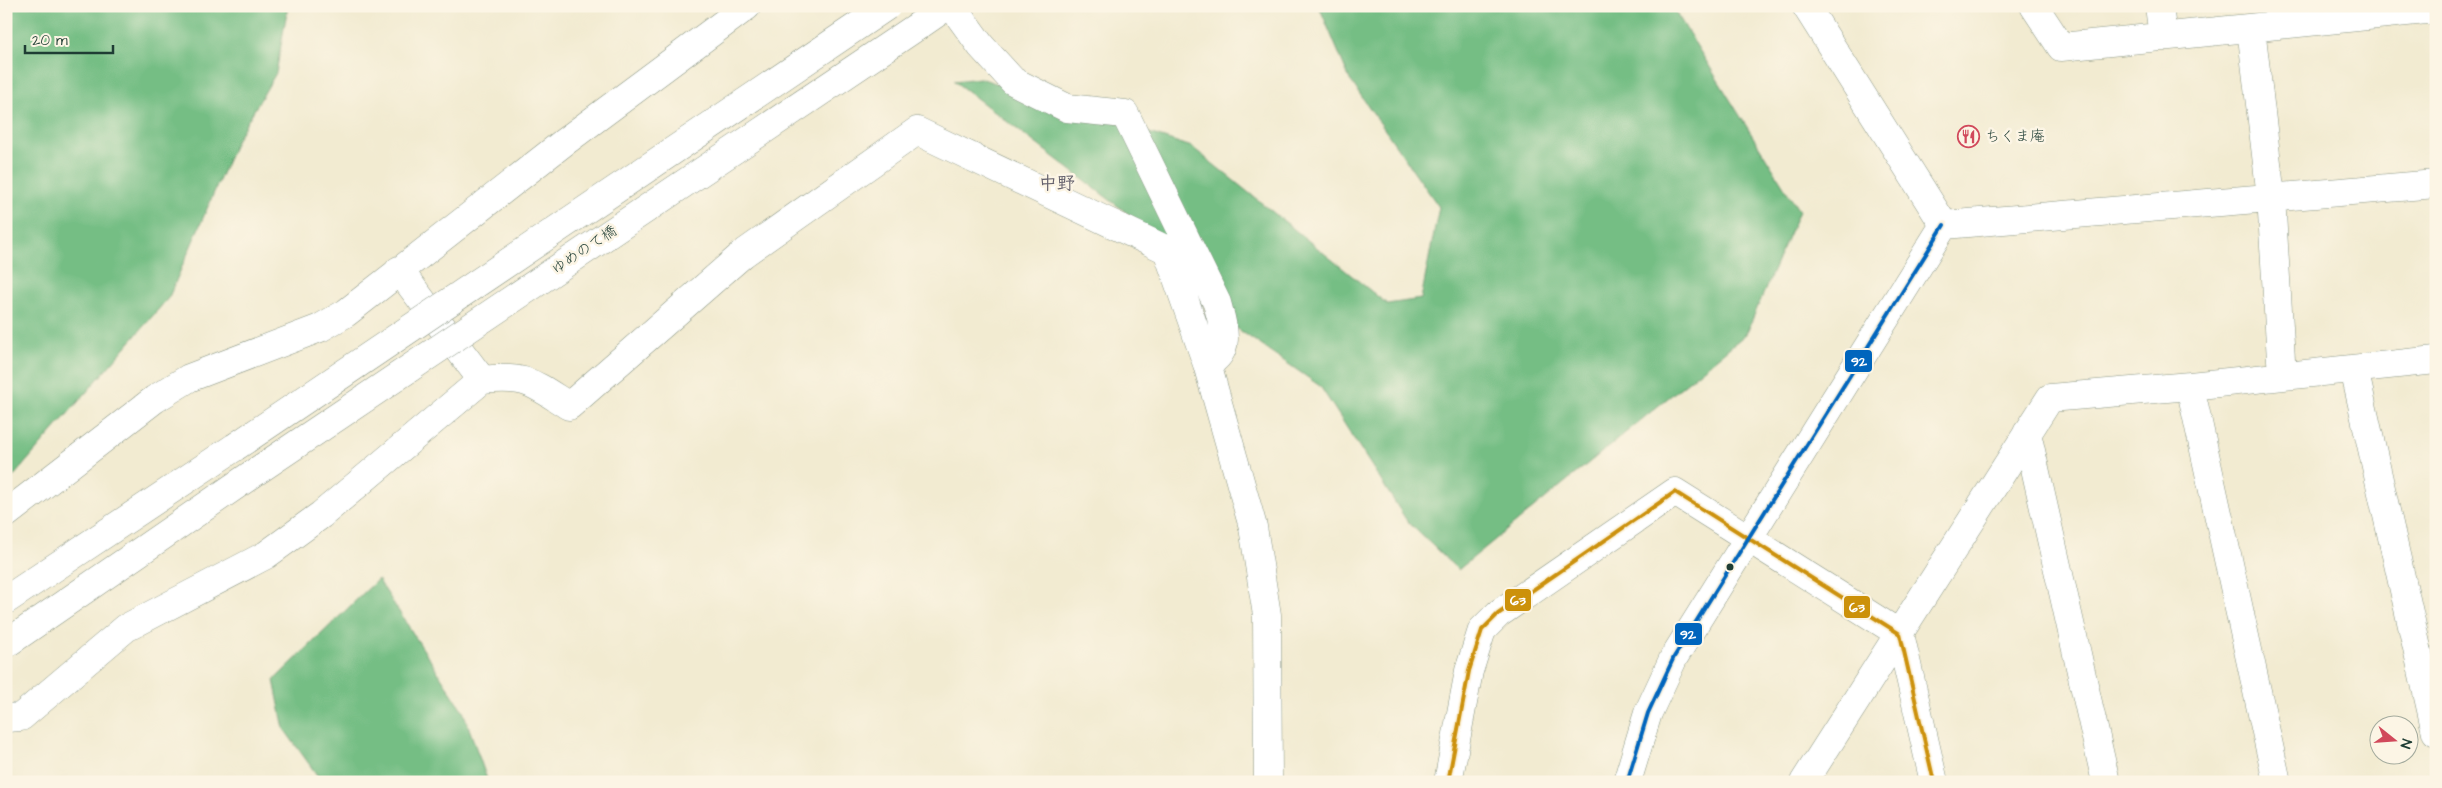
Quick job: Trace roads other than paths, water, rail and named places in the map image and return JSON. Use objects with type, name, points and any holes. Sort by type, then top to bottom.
[{"type":"street","points":[[6,514],[155,399],[189,378],[320,328],[346,313],[562,143],[747,6]]},
{"type":"street","points":[[6,600],[887,6]]},
{"type":"street","name":"ゆめのて橋","points":[[6,644],[251,475],[947,6]]},
{"type":"street","points":[[952,6],[981,46],[1013,81],[1067,108],[1125,114],[1217,303],[1226,335],[1222,350],[1216,360],[1207,364]]},
{"type":"street","points":[[1806,6],[1944,225]]},
{"type":"street","points":[[2034,6],[2061,47],[2251,28],[2332,13],[2436,9]]},
{"type":"street","points":[[2159,6],[2163,37]]},
{"type":"street","points":[[2251,28],[2271,197],[2282,376]]},
{"type":"street","points":[[6,718],[21,717],[126,628],[266,555],[321,516],[482,380],[505,378],[527,380],[569,406],[743,254],[916,131],[1167,250],[1207,364],[1253,527],[1267,615],[1268,782]]},
{"type":"street","points":[[1944,225],[2436,184]]},
{"type":"street","points":[[1627,782],[1648,713],[1674,657],[1944,225]]},
{"type":"street","points":[[399,270],[482,380]]},
{"type":"street","points":[[1804,782],[2050,398],[2190,386],[2436,360]]},
{"type":"street","points":[[2354,369],[2436,732]]},
{"type":"street","points":[[2190,386],[2277,782]]},
{"type":"street","points":[[2026,433],[2106,782]]},
{"type":"street","points":[[1448,782],[1469,671],[1482,630],[1498,614],[1675,492],[1900,634],[1934,782]]},
{"type":"place","name":"ちくま庵","points":[[1969,136]]},
{"type":"district","name":"中野","points":[[1057,183]]}]
